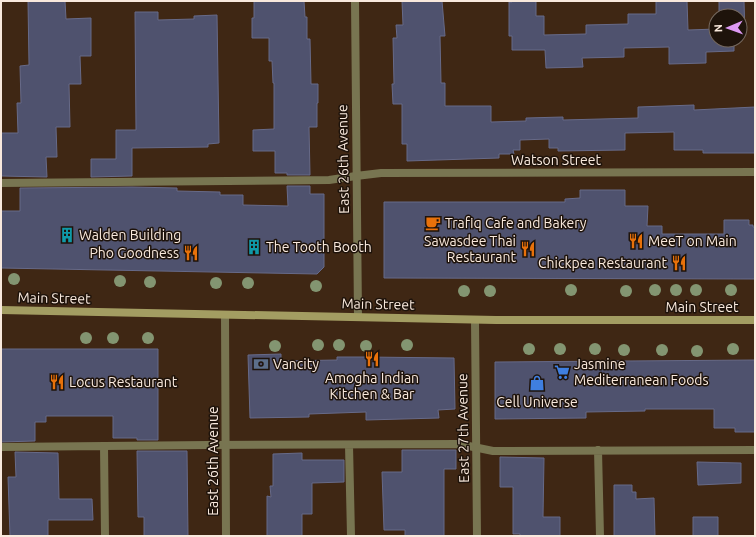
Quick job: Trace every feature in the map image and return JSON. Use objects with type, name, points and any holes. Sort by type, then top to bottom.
[{"type":"main road","name":"Main Street","points":[[1,310],[475,320],[755,320]]},
{"type":"street","name":"East 26th Avenue","points":[[354,1],[358,317]]},
{"type":"street","name":"Watson Street","points":[[1,183],[329,180],[380,173],[755,172]]},
{"type":"street","name":"East 26th Avenue","points":[[225,314],[226,536]]},
{"type":"street","name":"East 27th Avenue","points":[[475,320],[477,536]]},
{"type":"street","points":[[1,447],[459,444],[493,451],[755,450]]},
{"type":"street","points":[[349,445],[351,536]]},
{"type":"street","points":[[104,446],[105,536]]},
{"type":"street","points":[[598,450],[600,536]]},
{"type":"building","points":[[28,1],[65,1],[66,19],[91,18],[91,56],[80,56],[81,84],[69,84],[70,127],[56,127],[57,157],[46,157],[47,177],[1,176],[1,133],[18,133],[17,103],[21,103],[20,66],[29,65]]},
{"type":"building","points":[[254,1],[304,1],[305,17],[307,17],[307,39],[310,39],[311,84],[318,84],[317,127],[309,127],[310,175],[287,175],[287,173],[275,173],[275,151],[253,151],[253,130],[274,129],[274,83],[272,61],[269,61],[269,38],[252,38]]},
{"type":"building","points":[[402,1],[442,1],[445,36],[440,36],[441,83],[445,83],[445,106],[491,106],[491,122],[526,121],[526,118],[563,117],[563,120],[638,118],[638,107],[694,105],[694,110],[755,107],[755,153],[703,153],[703,150],[674,150],[674,132],[625,133],[625,150],[558,151],[558,148],[549,148],[549,139],[520,140],[520,150],[513,150],[514,154],[499,154],[499,158],[407,161],[407,144],[402,144],[402,104],[393,104],[392,84],[394,84],[393,38],[397,38],[396,25],[403,25]]},
{"type":"building","points":[[511,1],[536,1],[536,16],[544,16],[544,35],[586,34],[586,25],[628,24],[628,14],[656,14],[656,1],[687,1],[688,30],[708,29],[708,48],[734,48],[734,51],[706,52],[706,63],[669,64],[669,47],[624,48],[624,57],[582,58],[583,67],[546,68],[545,50],[512,50],[512,36],[509,36],[509,2],[512,2]]},
{"type":"building","points":[[719,1],[744,1],[744,8],[719,8]]},
{"type":"building","points":[[135,12],[158,12],[158,20],[194,19],[194,16],[217,15],[219,143],[208,144],[208,147],[132,148],[132,176],[91,177],[91,159],[116,159],[116,130],[136,130]]},
{"type":"building","points":[[287,186],[310,186],[310,194],[324,194],[324,267],[317,274],[1,268],[1,211],[20,211],[20,188],[177,188],[177,191],[220,192],[220,195],[243,195],[243,205],[288,206]]},
{"type":"building","points":[[580,190],[625,190],[625,206],[648,206],[647,226],[662,226],[662,234],[724,234],[724,220],[749,220],[749,225],[753,225],[753,227],[755,227],[755,279],[384,278],[384,202],[565,202],[565,199],[580,198]]},
{"type":"building","points":[[1,349],[158,349],[158,440],[113,438],[113,416],[46,416],[46,422],[35,422],[35,441],[1,442]]},
{"type":"building","points":[[281,354],[281,361],[337,360],[337,357],[454,358],[455,409],[438,410],[439,418],[366,420],[366,412],[309,414],[309,417],[250,418],[248,355]]},
{"type":"building","points":[[755,360],[755,432],[735,432],[735,428],[714,428],[714,409],[645,409],[645,411],[586,412],[586,418],[495,419],[495,362]]},
{"type":"building","points":[[402,450],[456,450],[456,469],[444,469],[444,536],[405,536],[405,530],[384,530],[382,472],[402,472]]},
{"type":"building","points":[[137,451],[187,451],[188,536],[144,536],[144,517],[138,517]]},
{"type":"building","points":[[15,452],[58,453],[59,499],[92,499],[93,520],[48,520],[48,536],[10,536],[8,477],[16,477]]},
{"type":"building","points":[[302,453],[302,460],[344,460],[344,482],[312,483],[312,514],[302,514],[302,536],[267,536],[267,496],[271,497],[270,486],[273,486],[273,454]]},
{"type":"building","points":[[500,457],[544,458],[543,517],[560,517],[560,536],[520,536],[520,534],[513,534],[513,487],[500,487]]},
{"type":"building","points":[[697,462],[741,463],[741,483],[698,485]]},
{"type":"building","points":[[614,485],[632,485],[632,492],[636,492],[636,499],[654,498],[655,536],[614,536]]},
{"type":"building","points":[[693,517],[718,517],[718,536],[693,536]]},
{"type":"place","name":"Trafiq Cafe and Bakery","points":[[433,223]]},
{"type":"place","name":"Walden Building","points":[[67,235]]},
{"type":"place","name":"MeeT on Main","points":[[636,241]]},
{"type":"place","name":"The Tooth Booth","points":[[254,247]]},
{"type":"place","name":"Sawasdee Thai Restaurant","points":[[528,249]]},
{"type":"place","name":"Pho Goodness","points":[[191,253]]},
{"type":"place","name":"Chickpea Restaurant","points":[[679,263]]},
{"type":"place","name":"Amogha Indian Kitchen & Bar","points":[[372,359]]},
{"type":"place","name":"Vancity","points":[[261,364]]},
{"type":"place","name":"Jasmine Mediterranean Foods","points":[[562,372]]},
{"type":"place","name":"Locus Restaurant","points":[[57,382]]},
{"type":"place","name":"Cell Universe","points":[[537,383]]}]
